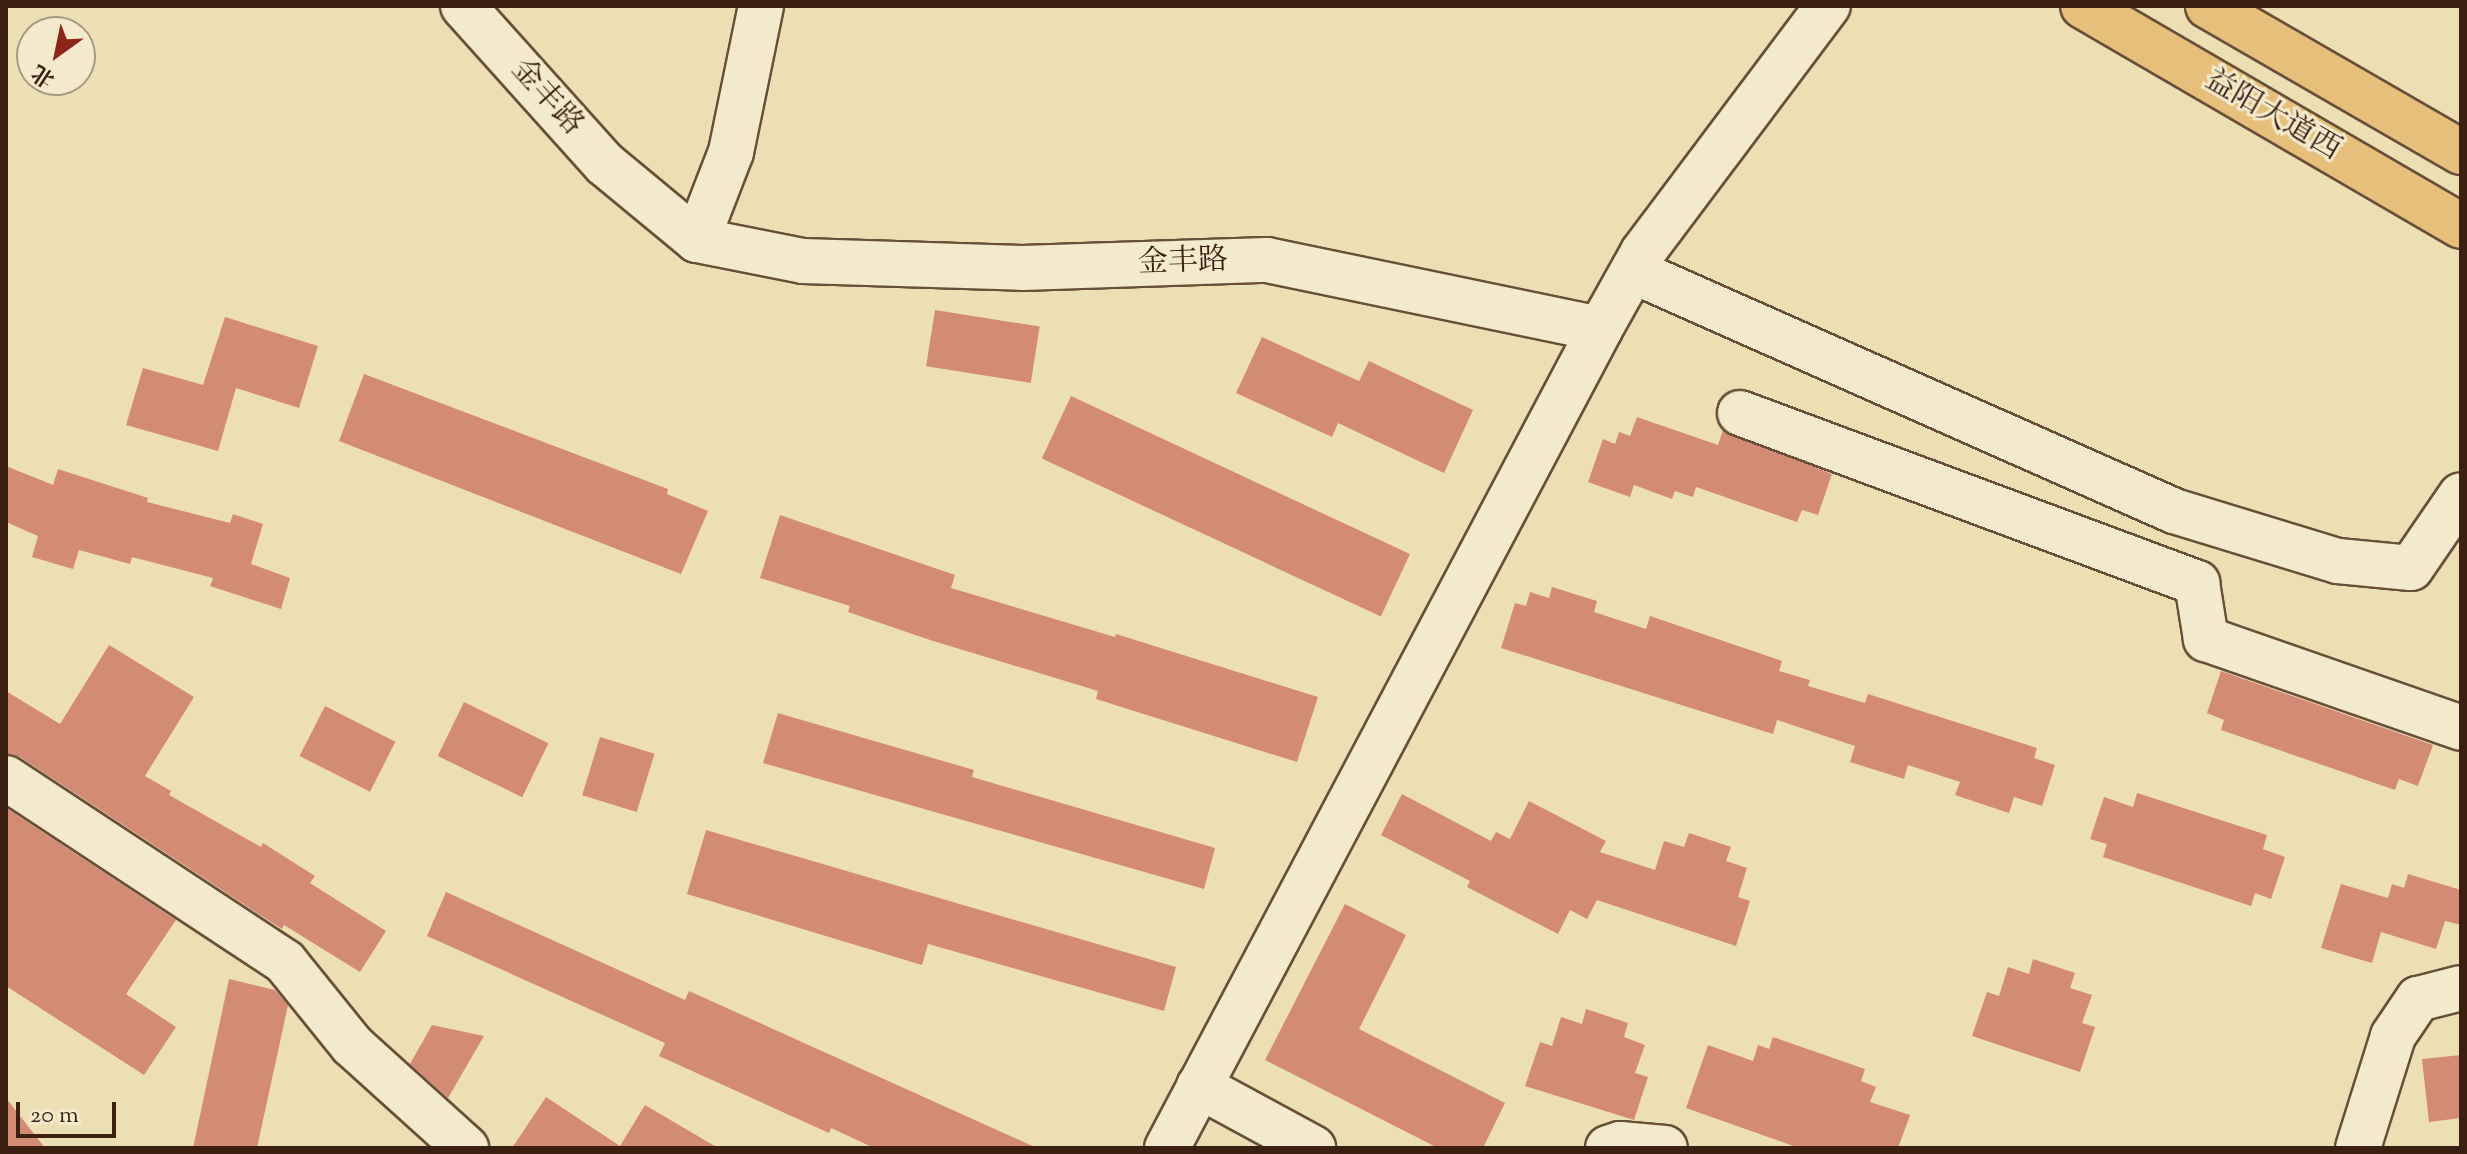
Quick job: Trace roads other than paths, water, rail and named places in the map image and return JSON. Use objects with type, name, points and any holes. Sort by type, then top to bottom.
[{"type":"main road","name":"益阳大道西","points":[[2083,6],[2461,226]]},
{"type":"main road","points":[[2208,6],[2461,152]]},
{"type":"street","name":"金丰路","points":[[463,6],[605,164],[697,240],[803,261],[1022,268],[1267,260],[1600,329]]},
{"type":"street","points":[[697,240],[731,152],[761,6]]},
{"type":"street","points":[[1167,1148],[1633,271],[1828,6]]},
{"type":"street","points":[[1633,271],[2174,511],[2338,561],[2411,568],[2461,495]]},
{"type":"street","points":[[1740,413],[2197,583],[2206,639],[2461,728]]},
{"type":"street","points":[[6,778],[285,962],[352,1045],[466,1148]]},
{"type":"street","points":[[2358,1148],[2393,1036],[2418,999],[2461,988]]},
{"type":"street","points":[[1199,1086],[1313,1148]]},
{"type":"street","points":[[1608,1148],[1620,1144],[1665,1148]]}]
